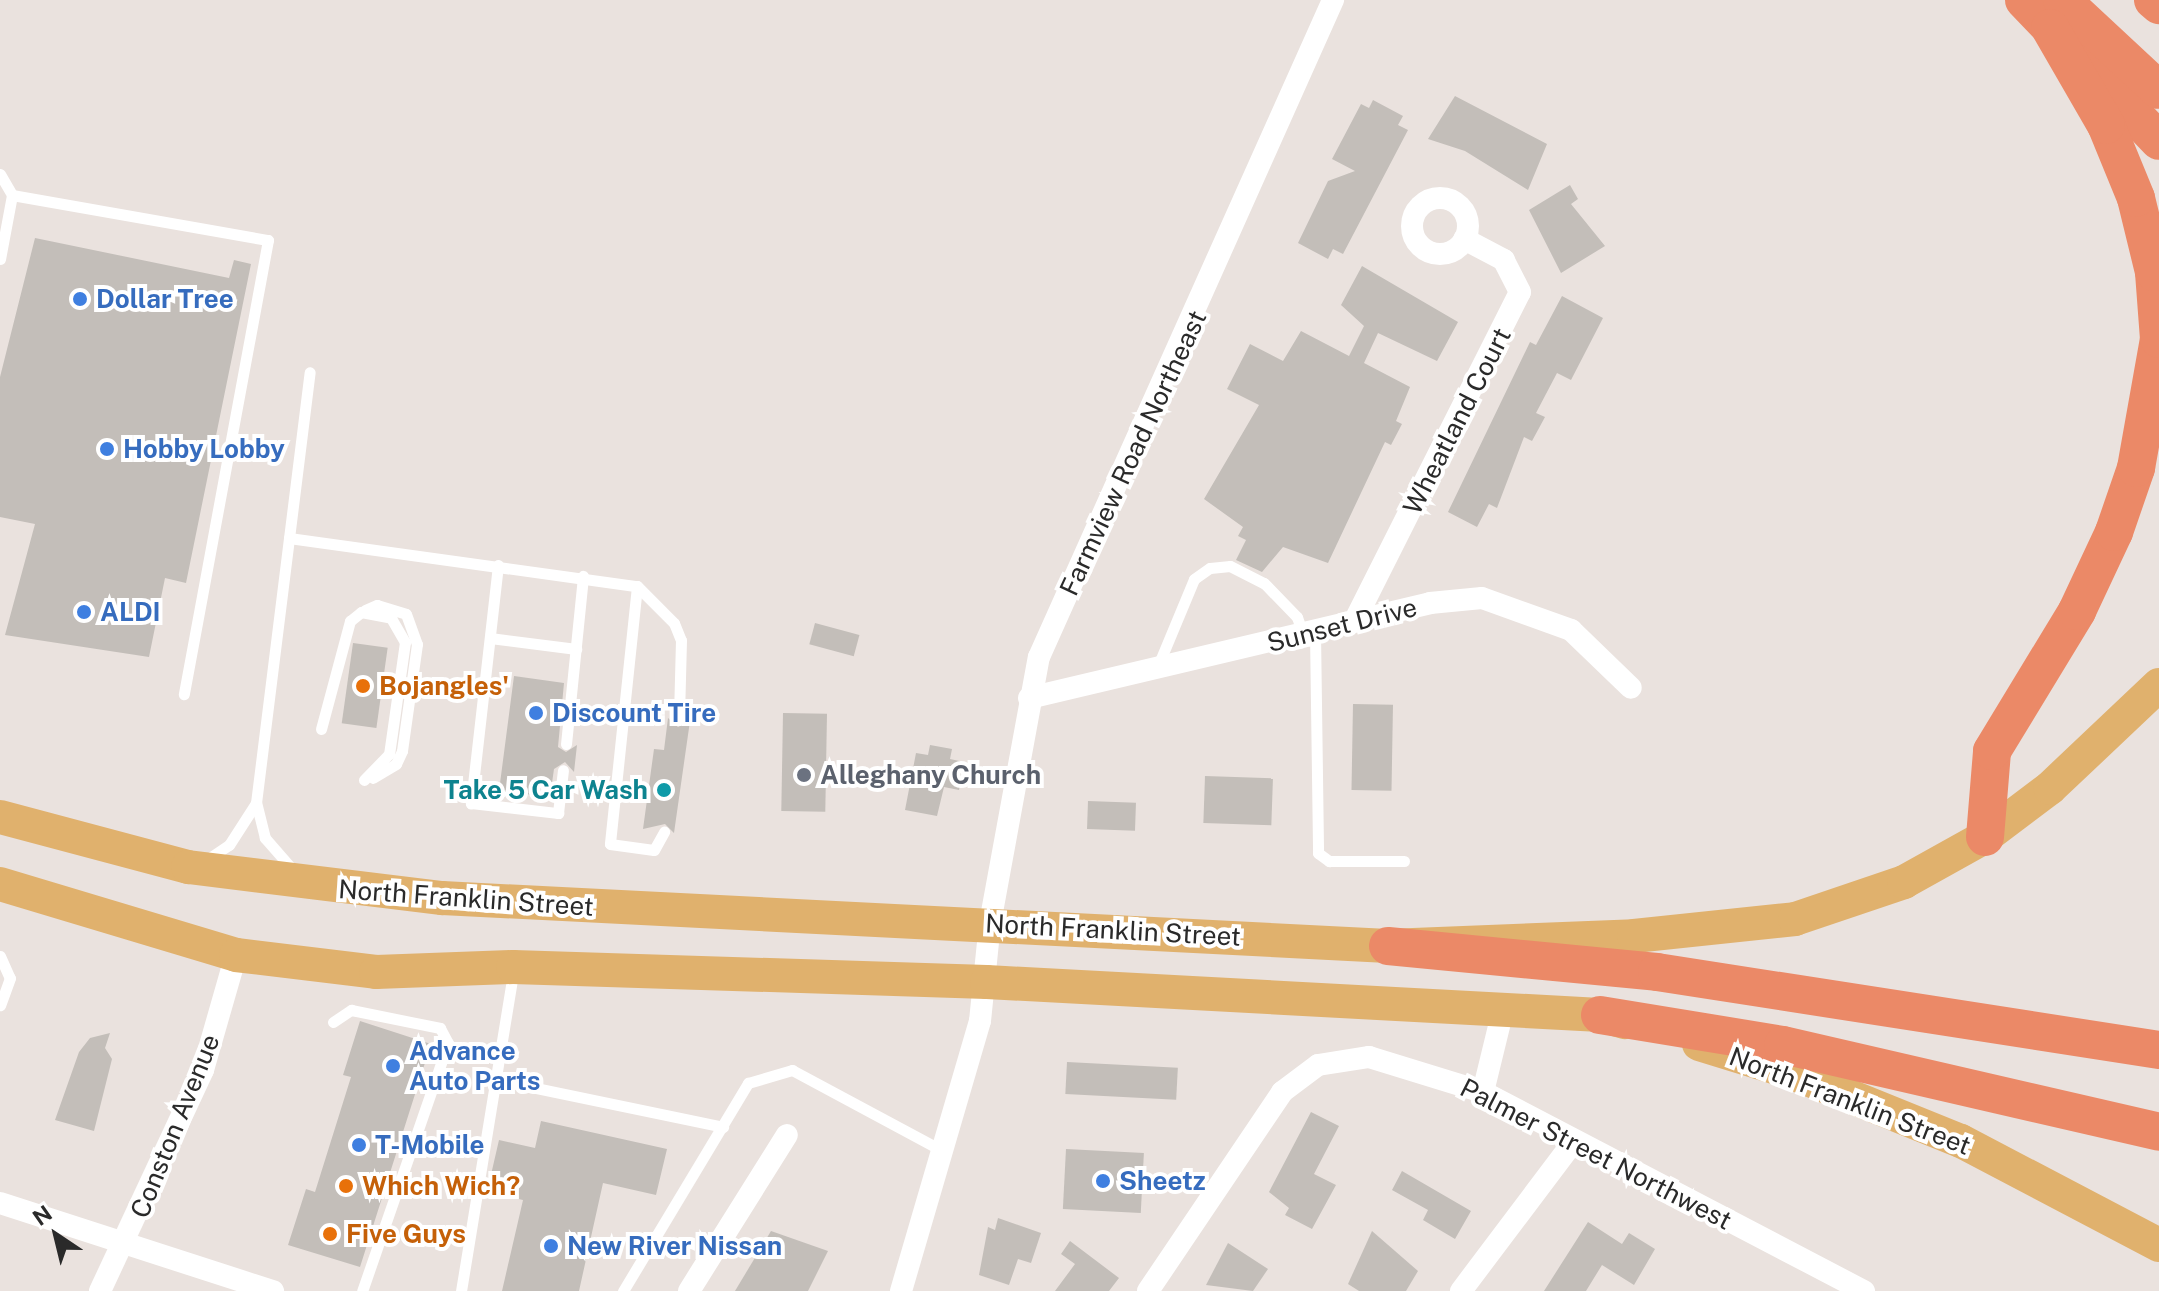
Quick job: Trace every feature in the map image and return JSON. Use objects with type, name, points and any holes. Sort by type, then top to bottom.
[{"type":"highway","points":[[2024,0],[2056,14],[2159,90]]},
{"type":"highway","points":[[2153,0],[2159,5]]},
{"type":"highway","points":[[2056,14],[2159,141]]},
{"type":"highway","points":[[1985,837],[1992,751],[2077,611],[2114,532],[2136,468],[2159,339],[2154,272],[2136,198],[2056,14]]},
{"type":"highway","points":[[1388,946],[1657,972],[2159,1050]]},
{"type":"highway","points":[[1600,1015],[1783,1045],[2159,1132]]},
{"type":"main road","name":"North Franklin Street","points":[[0,817],[188,867],[316,887],[1388,946],[1684,933],[1795,919],[1904,882],[1985,837],[2050,788],[2159,685]]},
{"type":"main road","name":"North Franklin Street","points":[[0,884],[236,955],[376,972],[513,967],[987,982],[1600,1015],[1790,1072],[1961,1141],[2159,1245]]},
{"type":"street","name":"Farmview Road Northeast","points":[[901,1291],[945,1152],[987,982],[990,923],[1029,698],[1039,657],[1333,0]]},
{"type":"street","name":"Wheatland Court","points":[[1354,622],[1520,292],[1504,260],[1464,239]]},
{"type":"street","name":"Sunset Drive","points":[[1029,698],[1155,672],[1354,622],[1482,598],[1527,609],[1571,630],[1631,688]]},
{"type":"street","name":"Conston Avenue","points":[[100,1291],[127,1243],[203,1070],[236,955]]},
{"type":"street","points":[[1483,1092],[1503,1010]]},
{"type":"street","name":"Palmer Street Northwest","points":[[1148,1291],[1262,1116],[1297,1076],[1341,1058],[1397,1061],[1483,1092],[1864,1291]]},
{"type":"street","points":[[689,1291],[787,1135]]},
{"type":"street","points":[[1461,1291],[1574,1141]]},
{"type":"street","points":[[0,1203],[273,1291]]},
{"type":"lane","points":[[0,174],[12,195],[0,259]]},
{"type":"lane","points":[[12,195],[268,240],[184,694]]},
{"type":"lane","points":[[310,372],[256,803],[265,838],[316,887]]},
{"type":"lane","points":[[289,538],[583,576],[637,586],[674,623],[681,640],[679,719]]},
{"type":"lane","points":[[498,565],[471,803],[558,813],[563,770]]},
{"type":"lane","points":[[1155,672],[1194,579],[1210,568],[1230,566],[1264,583],[1309,633],[1318,853],[1329,861],[1404,861]]},
{"type":"lane","points":[[566,744],[583,576]]},
{"type":"lane","points":[[637,586],[610,844],[654,850],[664,832]]},
{"type":"lane","points":[[321,729],[333,702],[344,635],[361,612],[391,618],[405,642],[389,754],[364,780]]},
{"type":"lane","points":[[490,638],[576,649]]},
{"type":"lane","points":[[188,867],[229,845],[256,803]]},
{"type":"lane","points":[[0,956],[10,978],[0,1005]]},
{"type":"lane","points":[[461,1291],[513,967]]},
{"type":"lane","points":[[333,1022],[351,1010],[440,1028],[448,1043],[362,1291]]},
{"type":"lane","points":[[623,1291],[748,1083],[792,1070],[945,1152]]},
{"type":"lane","points":[[497,1080],[723,1127]]},
{"type":"building","points":[[1455,96],[1547,144],[1528,190],[1465,151],[1428,139]]},
{"type":"building","points":[[1373,100],[1403,116],[1398,125],[1408,130],[1343,254],[1333,249],[1328,259],[1298,243],[1328,181],[1355,171],[1332,159],[1361,104],[1369,108]]},
{"type":"building","points":[[1570,185],[1578,199],[1571,204],[1605,246],[1561,273],[1529,210]]},
{"type":"building","points":[[35,238],[229,278],[234,260],[251,264],[186,583],[165,578],[149,657],[5,635],[35,524],[0,517],[0,377]]},
{"type":"building","points":[[1362,266],[1458,322],[1437,361],[1378,333],[1364,363],[1410,387],[1396,421],[1402,424],[1391,445],[1385,442],[1328,563],[1283,547],[1262,572],[1236,560],[1246,540],[1238,536],[1243,527],[1204,499],[1259,405],[1227,389],[1250,344],[1283,361],[1301,331],[1349,356],[1364,326],[1341,305]]},
{"type":"building","points":[[1562,296],[1603,318],[1571,380],[1557,373],[1536,413],[1545,417],[1532,441],[1524,437],[1497,508],[1489,504],[1477,527],[1448,512],[1530,342],[1536,345]]},
{"type":"building","points":[[815,623],[859,635],[854,656],[809,644]]},
{"type":"building","name":"Bojangles'","points":[[353,643],[388,648],[376,728],[342,723]]},
{"type":"building","name":"Discount Tire","points":[[514,676],[564,683],[558,747],[566,752],[577,745],[574,772],[565,762],[554,769],[550,797],[499,791]]},
{"type":"building","points":[[1353,704],[1393,705],[1391,791],[1351,790]]},
{"type":"building","name":"Alleghany Church","points":[[783,713],[827,714],[825,812],[781,811]]},
{"type":"building","name":"Take 5 Car Wash","points":[[668,718],[678,727],[690,721],[674,833],[665,824],[643,829],[654,749],[664,750]]},
{"type":"building","name":"Alleghany Church","points":[[930,745],[952,749],[950,759],[964,762],[959,790],[944,787],[937,816],[905,810],[916,753],[928,755]]},
{"type":"building","points":[[1205,776],[1273,778],[1271,825],[1203,823]]},
{"type":"building","points":[[1088,801],[1136,803],[1135,831],[1087,829]]},
{"type":"building","points":[[360,1021],[431,1044],[360,1267],[288,1245],[306,1189],[315,1192],[351,1077],[343,1075]]},
{"type":"building","points":[[110,1033],[105,1048],[112,1059],[94,1131],[55,1120],[79,1052],[90,1038]]},
{"type":"building","name":"Sheetz","points":[[1067,1062],[1178,1068],[1176,1100],[1065,1094]]},
{"type":"building","points":[[1311,1112],[1339,1126],[1314,1174],[1336,1185],[1312,1229],[1285,1215],[1289,1208],[1269,1192]]},
{"type":"building","name":"New River Nissan","points":[[541,1121],[667,1149],[656,1195],[603,1183],[579,1291],[502,1291],[523,1200],[487,1192],[499,1140],[535,1148]]},
{"type":"building","name":"Sheetz","points":[[1066,1149],[1144,1153],[1141,1213],[1063,1209]]},
{"type":"building","points":[[1402,1171],[1471,1211],[1455,1239],[1423,1220],[1428,1210],[1392,1190]]},
{"type":"building","points":[[998,1218],[1041,1233],[1031,1263],[1018,1259],[1009,1285],[979,1275],[988,1227],[995,1230]]},
{"type":"building","points":[[1588,1222],[1622,1244],[1629,1233],[1655,1249],[1634,1285],[1602,1265],[1586,1291],[1544,1291]]},
{"type":"building","points":[[771,1231],[828,1251],[808,1291],[735,1291]]},
{"type":"building","points":[[1372,1231],[1418,1271],[1406,1291],[1359,1291],[1348,1284]]},
{"type":"building","points":[[1070,1241],[1119,1278],[1109,1291],[1055,1291],[1075,1264],[1061,1254]]},
{"type":"building","points":[[1228,1243],[1268,1269],[1253,1291],[1206,1285]]},
{"type":"place","name":"Dollar Tree","points":[[80,299]]},
{"type":"place","name":"Hobby Lobby","points":[[107,449]]},
{"type":"place","name":"ALDI","points":[[84,612]]},
{"type":"place","name":"Bojangles'","points":[[363,686]]},
{"type":"place","name":"Discount Tire","points":[[536,713]]},
{"type":"place","name":"Alleghany Church","points":[[804,775]]},
{"type":"place","name":"Take 5 Car Wash","points":[[664,790]]},
{"type":"place","name":"Advance Auto Parts","points":[[393,1066]]},
{"type":"place","name":"T-Mobile","points":[[359,1145]]},
{"type":"place","name":"Sheetz","points":[[1103,1181]]},
{"type":"place","name":"Which Wich?","points":[[346,1186]]},
{"type":"place","name":"Five Guys","points":[[330,1234]]},
{"type":"place","name":"New River Nissan","points":[[551,1246]]}]
